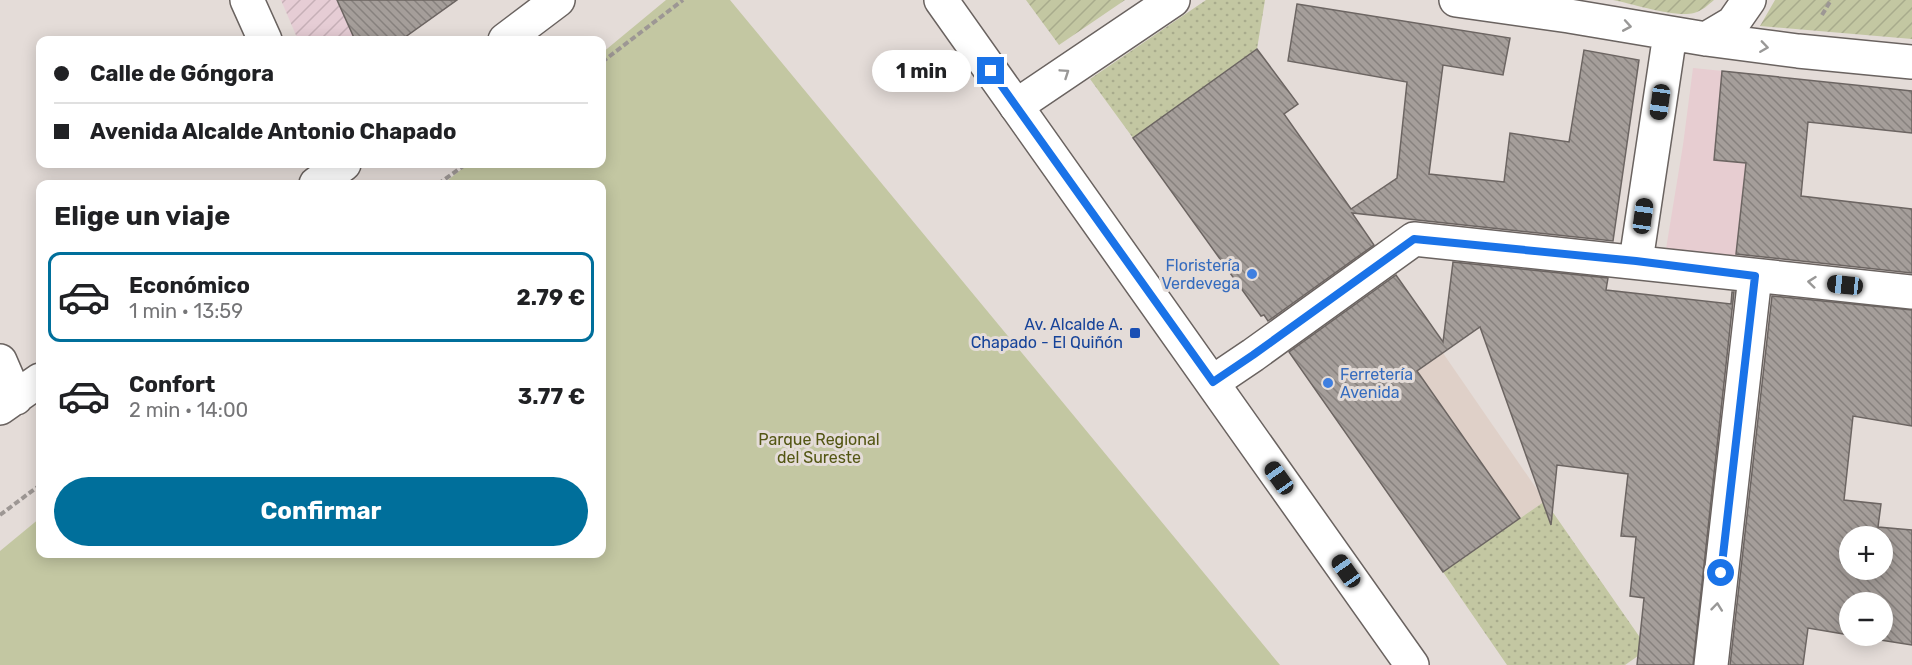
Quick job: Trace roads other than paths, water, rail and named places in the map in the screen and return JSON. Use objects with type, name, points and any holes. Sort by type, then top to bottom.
[{"type":"street","points":[[247,0],[263,36]]},
{"type":"street","points":[[510,36],[558,0]]},
{"type":"street","points":[[941,0],[1412,665]]},
{"type":"street","points":[[1016,106],[1173,0]]},
{"type":"street","points":[[1456,0],[1564,8],[1670,34],[1798,51],[1912,62]]},
{"type":"street","points":[[1706,39],[1733,23],[1749,0]]},
{"type":"street","points":[[1636,261],[1670,34]]},
{"type":"street","points":[[1213,382],[1414,239],[1912,292]]},
{"type":"street","points":[[1711,665],[1755,276]]},
{"type":"street","points":[[0,361],[19,395]]},
{"type":"place","name":"Floristería Verdevega","points":[[1252,274]]},
{"type":"place","name":"Av. Alcalde A. Chapado - El Quiñón","points":[[1135,333]]},
{"type":"place","name":"Ferretería Avenida","points":[[1328,383]]},
{"type":"park label","name":"Parque Regional del Sureste","points":[[819,448]]}]
